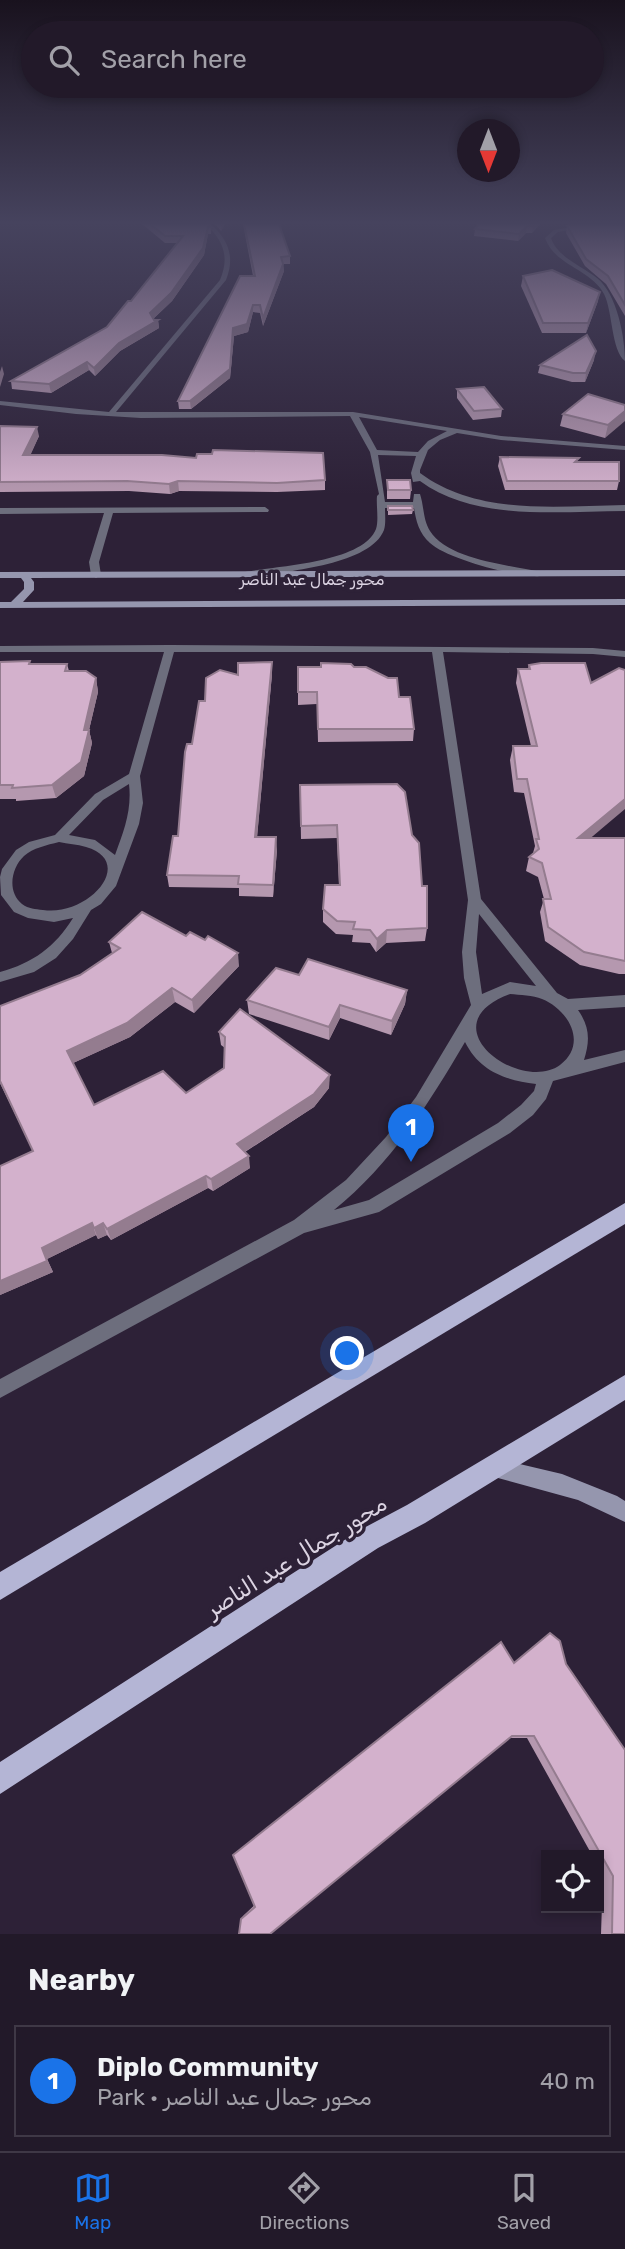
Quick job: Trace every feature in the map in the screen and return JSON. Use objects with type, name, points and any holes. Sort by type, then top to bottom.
[{"type":"main road","name":"محور جمال عبد الناصر","points":[[0,575],[625,573]]},
{"type":"main road","points":[[14,605],[29,590],[29,582],[24,575]]},
{"type":"main road","points":[[96,575],[92,591],[96,604]]},
{"type":"main road","name":"محور جمال عبد الناصر","points":[[0,605],[625,602]]},
{"type":"main road","points":[[0,1587],[625,1213]]},
{"type":"main road","name":"محور جمال عبد الناصر","points":[[0,1779],[369,1539],[494,1468],[625,1387]]},
{"type":"main road","points":[[494,1468],[552,1479],[599,1496],[625,1512]]},
{"type":"street","points":[[110,415],[194,314]]},
{"type":"street","points":[[614,314],[615,330],[625,359]]},
{"type":"street","points":[[0,403],[110,415],[370,410],[412,414],[454,425],[471,433]]},
{"type":"street","points":[[332,412],[406,420],[457,431],[548,443],[625,448]]},
{"type":"street","points":[[246,574],[323,562],[358,550],[374,539],[380,529],[379,468],[374,452],[353,414]]},
{"type":"street","points":[[457,431],[433,441],[418,454],[415,473],[417,497],[427,535],[441,547],[463,556],[538,574]]},
{"type":"street","points":[[374,452],[418,454]]},
{"type":"street","points":[[415,473],[442,493],[473,503],[625,508]]},
{"type":"street","points":[[381,497],[417,497]]},
{"type":"street","points":[[96,575],[94,562],[109,510]]},
{"type":"street","points":[[0,511],[265,510]]},
{"type":"street","points":[[0,649],[437,649],[593,651],[625,654]]},
{"type":"street","points":[[116,870],[111,856],[98,845],[80,838],[60,838],[37,843],[18,854],[6,867],[1,882],[5,896],[17,909],[37,916],[60,916],[83,910],[102,898],[112,884],[133,824],[137,803],[134,776],[170,649]]},
{"type":"street","points":[[437,649],[475,900],[468,926],[468,976],[478,1004]]},
{"type":"street","points":[[60,838],[99,797],[134,776]]},
{"type":"street","points":[[0,853],[18,854]]},
{"type":"street","points":[[0,911],[5,896]]},
{"type":"street","points":[[475,900],[550,994]]},
{"type":"street","points":[[0,977],[34,965],[60,947],[69,937],[83,910]]},
{"type":"street","points":[[0,1388],[300,1226],[352,1185],[392,1142],[422,1102],[469,1024],[478,1004],[491,993],[510,988],[530,988],[550,994],[568,1005],[580,1022],[584,1039],[579,1056],[566,1070]]},
{"type":"street","points":[[568,1005],[625,1001]]},
{"type":"street","points":[[469,1024],[472,1041],[483,1058],[501,1071],[524,1078],[546,1078],[566,1070],[625,1056]]},
{"type":"street","points":[[300,1226],[373,1207],[504,1128],[527,1110],[541,1094],[546,1078]]},
{"type":"building","points":[[117,314],[151,314],[154,320],[158,320],[119,343],[94,368],[87,362],[49,384],[11,381],[107,327]]},
{"type":"building","points":[[221,314],[250,314],[247,324],[233,328],[230,369],[190,401],[178,401]]},
{"type":"building","points":[[539,314],[591,314],[588,323],[543,323]]},
{"type":"building","points":[[587,335],[596,351],[586,373],[573,373],[540,365]]},
{"type":"building","points":[[484,387],[502,409],[474,411],[457,389]]},
{"type":"building","points":[[588,394],[625,405],[625,411],[608,425],[563,414]]},
{"type":"building","points":[[0,426],[37,427],[23,455],[162,455],[196,458],[197,454],[212,454],[213,450],[323,453],[325,480],[277,483],[178,481],[169,484],[127,481],[0,482]]},
{"type":"building","points":[[500,457],[579,458],[575,462],[619,462],[619,481],[507,481]]},
{"type":"building","points":[[387,480],[410,480],[411,490],[388,490]]},
{"type":"building","points":[[388,506],[412,506],[413,510],[388,510]]},
{"type":"building","points":[[30,661],[29,664],[67,664],[65,671],[86,671],[96,678],[84,730],[89,730],[81,762],[52,785],[12,788],[13,785],[0,785],[0,662]]},
{"type":"building","points":[[272,662],[255,837],[276,837],[273,885],[238,884],[239,876],[167,875],[173,836],[178,836],[185,752],[187,744],[192,744],[199,701],[205,701],[206,678],[220,670],[238,675],[238,663]]},
{"type":"building","points":[[321,663],[351,664],[354,667],[366,667],[388,678],[397,678],[399,697],[410,697],[414,729],[318,729],[317,692],[298,692],[298,667],[321,667]]},
{"type":"building","points":[[585,663],[591,683],[619,668],[625,670],[625,799],[578,838],[625,838],[625,961],[584,952],[548,927],[543,899],[551,899],[542,863],[529,857],[539,849],[536,839],[539,839],[527,779],[517,779],[513,746],[537,746],[518,669],[530,669],[529,665]]},
{"type":"building","points":[[397,784],[405,792],[412,835],[419,843],[422,886],[427,886],[427,928],[387,930],[377,939],[370,930],[353,929],[355,922],[337,921],[323,909],[325,885],[340,885],[337,825],[301,826],[300,785]]},
{"type":"building","points":[[142,912],[186,936],[190,932],[205,940],[208,936],[238,953],[192,1000],[172,988],[127,1023],[67,1051],[94,1105],[163,1071],[186,1093],[224,1068],[225,1037],[219,1032],[240,1009],[330,1075],[314,1094],[237,1144],[249,1156],[211,1179],[206,1176],[107,1229],[103,1223],[94,1228],[92,1223],[42,1248],[47,1261],[0,1281],[0,1166],[33,1151],[0,1081],[0,1006],[80,975],[120,948],[109,942]]},
{"type":"building","points":[[308,959],[407,990],[392,1021],[340,1005],[329,1027],[247,1000],[276,968],[299,975]]},
{"type":"building","points":[[550,1633],[560,1641],[566,1664],[625,1750],[625,1934],[612,1934],[613,1876],[604,1860],[604,1850],[598,1850],[534,1736],[512,1736],[270,1934],[239,1934],[241,1919],[255,1907],[233,1855],[501,1642],[514,1663]]},
{"type":"place","name":"Diplo Community","points":[[411,1162]]}]
